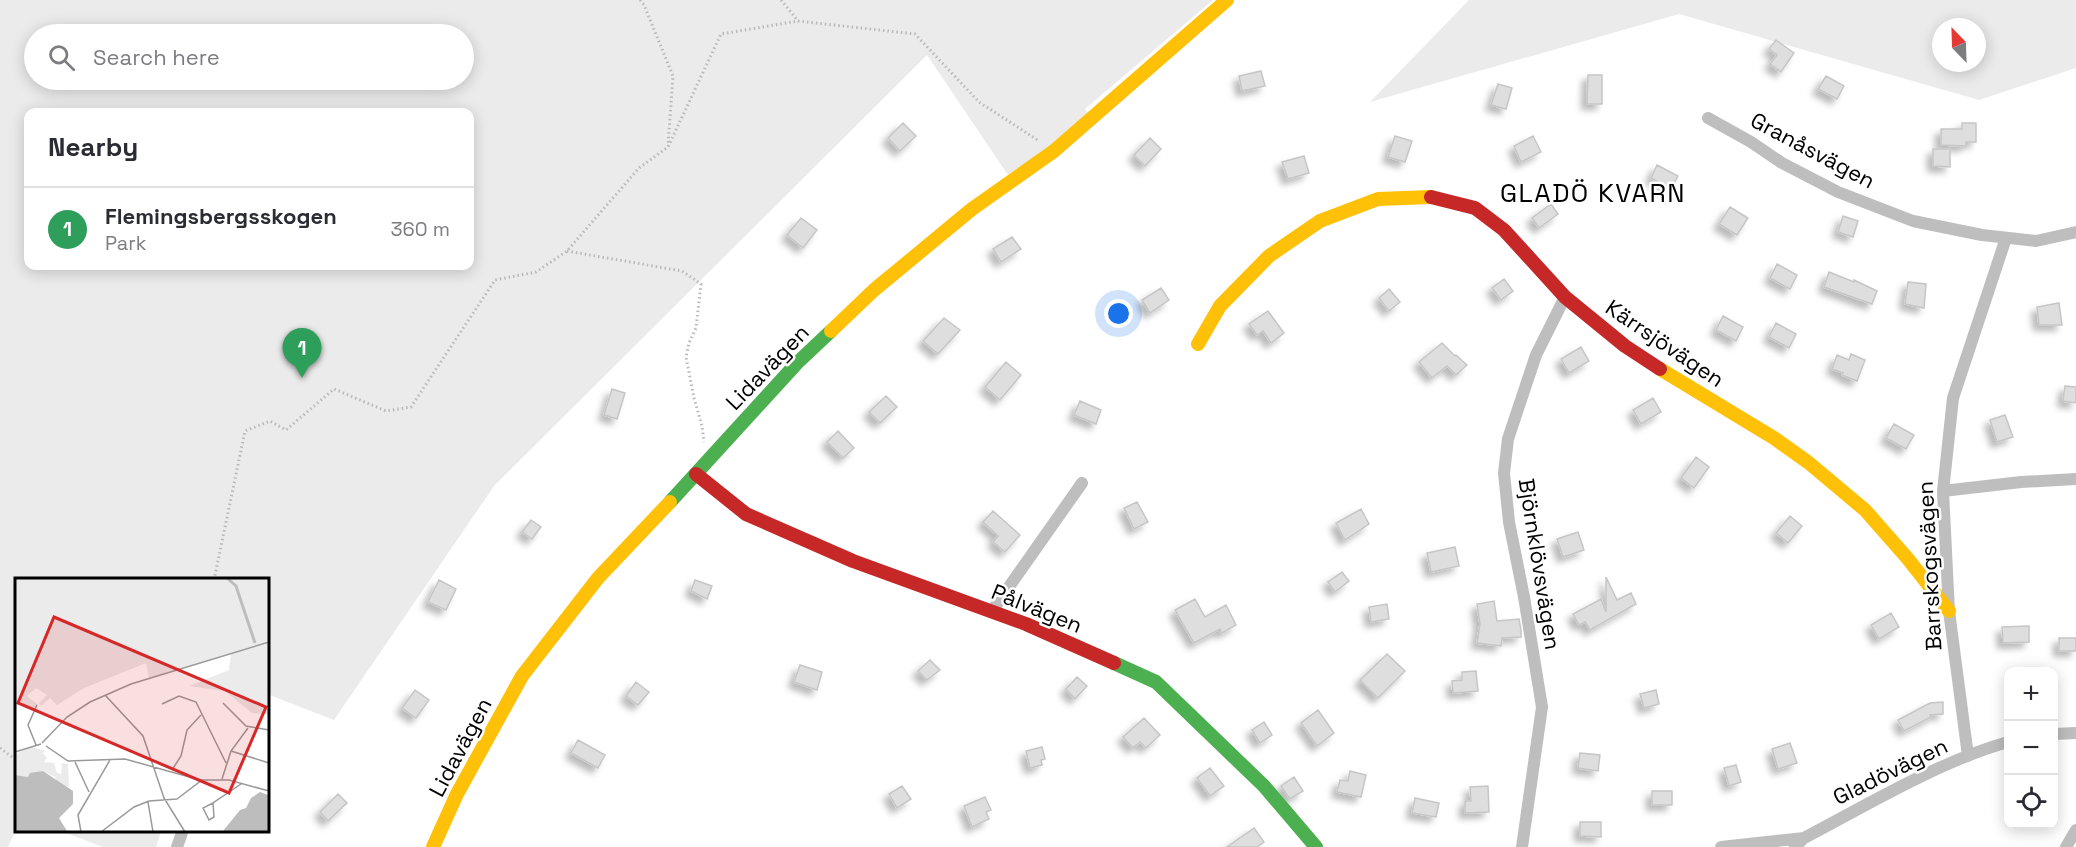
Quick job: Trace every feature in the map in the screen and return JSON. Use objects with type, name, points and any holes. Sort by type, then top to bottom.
[{"type":"street","name":"Lidavägen","points":[[433,847],[458,794],[522,676],[598,578],[797,363],[874,290],[972,209],[1054,151],[1227,0]]},
{"type":"street","name":"Granåsvägen","points":[[1708,118],[1751,142],[1782,163],[1838,192],[1913,221],[2003,238],[2036,241],[2076,232]]},
{"type":"street","name":"Kärrsjövägen","points":[[1198,344],[1220,306],[1269,256],[1320,221],[1378,199],[1429,197],[1475,208],[1504,230],[1565,297],[1624,346],[1677,381],[1774,438],[1809,463],[1865,510],[1908,559],[1948,611]]},
{"type":"street","name":"Barrskogsvägen","points":[[1968,756],[1948,611],[1943,491],[1953,399],[2004,244],[2003,238]]},
{"type":"street","name":"Björnklövsvägen","points":[[1522,847],[1542,707],[1509,522],[1504,473],[1508,439],[1536,355],[1565,297]]},
{"type":"street","name":"Pålvägen","points":[[696,474],[746,514],[853,561],[1026,624],[1156,682],[1264,786],[1316,847]]},
{"type":"street","points":[[1943,491],[2021,482],[2076,479]]},
{"type":"street","points":[[992,611],[1082,483]]},
{"type":"street","points":[[2058,734],[2076,733]]},
{"type":"street","name":"Gladövägen","points":[[1799,843],[1904,786],[1968,756],[2004,743]]},
{"type":"street","points":[[2066,847],[2076,830]]},
{"type":"street","points":[[177,847],[183,832]]},
{"type":"street","points":[[1721,847],[1799,843]]},
{"type":"path","points":[[640,0],[673,76],[668,147]]},
{"type":"path","points":[[781,0],[798,21]]},
{"type":"path","points":[[214,578],[245,431],[270,421],[286,430],[334,389],[386,411],[411,406],[495,280],[536,272],[567,251],[639,168],[668,147],[721,34],[798,21],[915,34],[979,102],[1054,151]]},
{"type":"path","points":[[567,251],[682,271],[700,284],[696,328],[686,357],[706,450],[713,456]]},
{"type":"path","points":[[0,748],[15,759]]},
{"type":"shaded area","points":[[0,0],[1213,0],[1085,109],[1091,118],[1008,175],[927,55],[494,486],[334,720],[268,694],[268,578],[15,578],[15,831],[8,847],[0,847]]},
{"type":"shaded area","points":[[1469,0],[2076,0],[2076,68],[1979,100],[1679,14],[1370,102]]},
{"type":"shaded area","points":[[64,832],[160,832],[156,847],[103,847]]},
{"type":"building","points":[[1776,40],[1794,53],[1781,72],[1770,64],[1777,55],[1769,49]]},
{"type":"building","points":[[1261,71],[1265,86],[1242,91],[1239,76]]},
{"type":"building","points":[[1588,75],[1602,75],[1602,104],[1587,104]]},
{"type":"building","points":[[1826,76],[1844,86],[1837,99],[1818,89]]},
{"type":"building","points":[[1498,84],[1512,88],[1506,109],[1491,105]]},
{"type":"building","points":[[903,123],[916,136],[900,151],[888,138]]},
{"type":"building","points":[[1962,123],[1976,123],[1976,142],[1966,142],[1966,146],[1941,145],[1941,129],[1962,129]]},
{"type":"building","points":[[1395,136],[1412,141],[1405,162],[1388,157]]},
{"type":"building","points":[[1533,136],[1541,152],[1521,162],[1514,146]]},
{"type":"building","points":[[1150,138],[1161,149],[1145,166],[1134,155]]},
{"type":"building","points":[[1933,149],[1950,149],[1950,167],[1933,166]]},
{"type":"building","points":[[1304,156],[1309,173],[1288,179],[1282,162]]},
{"type":"building","points":[[1657,165],[1678,176],[1671,189],[1651,178]]},
{"type":"building","points":[[1551,204],[1558,214],[1539,228],[1532,218]]},
{"type":"building","points":[[1730,207],[1748,218],[1737,235],[1719,224]]},
{"type":"building","points":[[1843,216],[1858,221],[1853,237],[1838,232]]},
{"type":"building","points":[[801,218],[817,230],[803,248],[787,235]]},
{"type":"building","points":[[1012,237],[1021,249],[1001,262],[993,249]]},
{"type":"building","points":[[1777,264],[1797,275],[1790,289],[1770,278]]},
{"type":"building","points":[[1829,272],[1877,291],[1872,304],[1824,287]]},
{"type":"building","points":[[1504,279],[1513,291],[1501,300],[1492,288]]},
{"type":"building","points":[[1908,282],[1926,284],[1924,308],[1905,304]]},
{"type":"building","points":[[1161,288],[1169,300],[1150,313],[1142,300]]},
{"type":"building","points":[[1389,289],[1400,302],[1389,311],[1379,298]]},
{"type":"building","points":[[2059,303],[2062,325],[2039,325],[2037,307]]},
{"type":"building","points":[[1268,311],[1284,333],[1271,343],[1263,331],[1257,335],[1249,324]]},
{"type":"building","points":[[1723,316],[1743,327],[1736,341],[1716,330]]},
{"type":"building","points":[[944,318],[960,330],[938,354],[923,341]]},
{"type":"building","points":[[1776,323],[1796,334],[1789,348],[1769,337]]},
{"type":"building","points":[[1442,343],[1467,365],[1456,375],[1447,366],[1432,378],[1419,362]]},
{"type":"building","points":[[1581,347],[1589,361],[1569,373],[1561,359]]},
{"type":"building","points":[[1851,354],[1865,360],[1857,381],[1832,369],[1837,355],[1849,360]]},
{"type":"building","points":[[1006,362],[1021,375],[1000,400],[985,387]]},
{"type":"building","points":[[2065,386],[2076,387],[2076,403],[2063,401]]},
{"type":"building","points":[[612,389],[625,393],[617,419],[604,415]]},
{"type":"building","points":[[886,396],[897,407],[880,423],[869,412]]},
{"type":"building","points":[[1653,398],[1661,412],[1641,424],[1633,410]]},
{"type":"building","points":[[1080,401],[1101,410],[1096,424],[1074,415]]},
{"type":"building","points":[[2005,415],[2013,437],[1997,442],[1990,420]]},
{"type":"building","points":[[1894,424],[1914,435],[1906,449],[1886,438]]},
{"type":"building","points":[[838,431],[854,448],[843,458],[827,442]]},
{"type":"building","points":[[1696,457],[1709,467],[1694,488],[1681,478]]},
{"type":"building","points":[[1137,502],[1148,522],[1134,529],[1124,508]]},
{"type":"building","points":[[1361,509],[1369,524],[1345,540],[1336,523]]},
{"type":"building","points":[[993,511],[1020,535],[1005,552],[993,542],[998,536],[983,522]]},
{"type":"building","points":[[1790,516],[1802,526],[1788,543],[1776,533]]},
{"type":"building","points":[[531,520],[541,527],[532,539],[522,532]]},
{"type":"building","points":[[1578,532],[1584,550],[1563,557],[1557,539]]},
{"type":"building","points":[[1455,547],[1459,566],[1431,572],[1427,553]]},
{"type":"building","points":[[1342,572],[1349,581],[1335,592],[1328,582]]},
{"type":"building","points":[[1606,577],[1617,600],[1631,593],[1636,604],[1590,630],[1585,622],[1579,625],[1573,614],[1601,599],[1606,612]]},
{"type":"building","points":[[439,580],[456,589],[446,610],[428,602]]},
{"type":"building","points":[[695,580],[712,586],[707,599],[691,591]]},
{"type":"building","points":[[1195,599],[1205,617],[1226,605],[1236,625],[1222,633],[1220,629],[1194,643],[1175,610]]},
{"type":"building","points":[[1494,601],[1497,621],[1519,619],[1521,630],[1521,637],[1502,638],[1501,646],[1477,643],[1480,624],[1477,604]]},
{"type":"building","points":[[1387,604],[1389,619],[1371,622],[1369,607]]},
{"type":"building","points":[[1891,613],[1899,627],[1879,639],[1871,625]]},
{"type":"building","points":[[2029,626],[2029,642],[2003,643],[2002,627]]},
{"type":"building","points":[[2059,638],[2076,638],[2076,651],[2059,651]]},
{"type":"building","points":[[1387,654],[1405,671],[1378,698],[1360,680]]},
{"type":"building","points":[[930,660],[940,670],[927,680],[918,671]]},
{"type":"building","points":[[800,665],[822,672],[817,690],[794,682]]},
{"type":"building","points":[[1476,671],[1478,691],[1453,693],[1452,681],[1462,680],[1462,672]]},
{"type":"building","points":[[1077,677],[1087,686],[1075,699],[1066,689]]},
{"type":"building","points":[[636,682],[649,692],[638,705],[626,696]]},
{"type":"building","points":[[415,690],[429,700],[416,718],[402,708]]},
{"type":"building","points":[[1656,690],[1659,704],[1644,708],[1640,694]]},
{"type":"building","points":[[1943,702],[1943,714],[1930,715],[1931,717],[1904,731],[1898,720],[1930,703]]},
{"type":"building","points":[[1318,710],[1334,733],[1317,746],[1301,723]]},
{"type":"building","points":[[1144,718],[1160,735],[1146,748],[1140,742],[1133,748],[1123,737]]},
{"type":"building","points":[[1264,722],[1272,735],[1260,743],[1252,730]]},
{"type":"building","points":[[578,740],[605,755],[598,768],[571,753]]},
{"type":"building","points":[[1790,743],[1797,763],[1778,769],[1772,749]]},
{"type":"building","points":[[1042,747],[1045,759],[1041,760],[1042,765],[1030,768],[1026,751]]},
{"type":"building","points":[[1580,753],[1600,755],[1598,771],[1578,768]]},
{"type":"building","points":[[1736,765],[1741,782],[1729,786],[1724,768]]},
{"type":"building","points":[[1210,768],[1224,786],[1210,796],[1197,778]]},
{"type":"building","points":[[1350,771],[1366,775],[1361,797],[1337,792],[1340,780],[1348,781]]},
{"type":"building","points":[[1294,777],[1303,791],[1290,799],[1281,786]]},
{"type":"building","points":[[902,786],[911,799],[897,808],[889,794]]},
{"type":"building","points":[[1488,786],[1489,812],[1465,813],[1465,801],[1471,801],[1470,787]]},
{"type":"building","points":[[1652,791],[1672,791],[1672,805],[1652,805]]},
{"type":"building","points":[[338,794],[347,803],[328,821],[320,812]]},
{"type":"building","points":[[985,797],[991,810],[986,812],[989,819],[972,827],[964,806]]},
{"type":"building","points":[[1415,798],[1439,803],[1436,817],[1412,813]]},
{"type":"building","points":[[1580,822],[1601,822],[1601,837],[1580,836]]},
{"type":"building","points":[[1254,828],[1264,842],[1257,847],[1227,847]]},
{"type":"traffic: fast","points":[[670,502],[797,363],[831,331]]},
{"type":"traffic: fast","points":[[1114,663],[1156,682],[1264,786],[1316,847]]},
{"type":"traffic: slow","points":[[831,331],[874,290],[972,209],[1054,151],[1227,0]]},
{"type":"traffic: slow","points":[[1198,344],[1220,306],[1269,256],[1320,221],[1378,199],[1431,197]]},
{"type":"traffic: slow","points":[[1660,369],[1774,438],[1809,463],[1865,510],[1949,611]]},
{"type":"traffic: slow","points":[[433,847],[457,794],[522,676],[598,578],[670,502]]},
{"type":"traffic: jam","points":[[1431,197],[1475,208],[1504,230],[1565,297],[1625,346],[1660,369]]},
{"type":"traffic: jam","points":[[696,474],[746,514],[853,561],[1026,624],[1114,663]]},
{"type":"place","name":"Flemingsbergsskogen","points":[[302,378]]},
{"type":"district","name":"GLADÖ KVARN","points":[[1593,193]]}]
